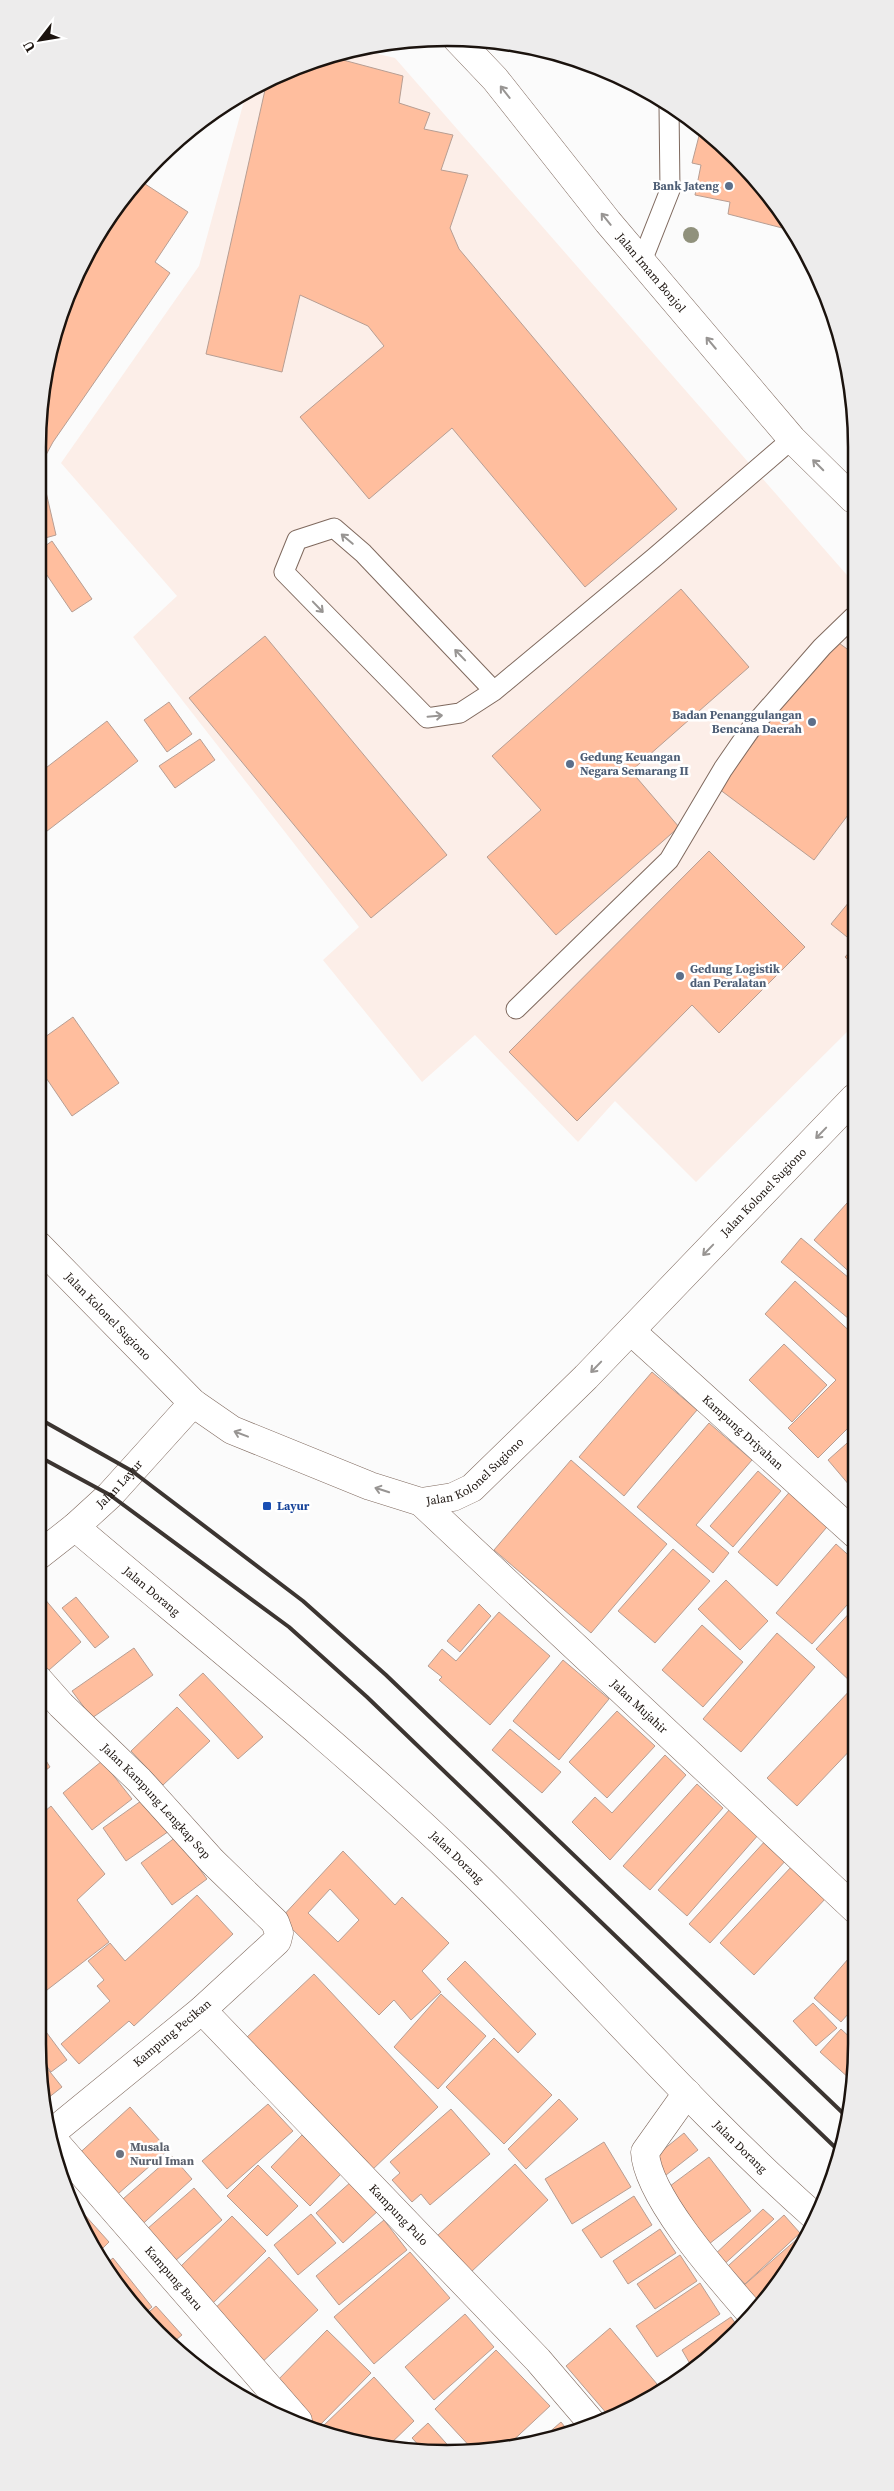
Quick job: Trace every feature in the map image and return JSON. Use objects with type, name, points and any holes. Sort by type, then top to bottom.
[{"type":"street","name":"Jalan Imam Bonjol","points":[[464,47],[495,79],[642,261],[792,438],[848,494]]},
{"type":"street","name":"Jalan Kolonel Sugiono","points":[[46,1253],[193,1403],[232,1430],[370,1486],[420,1502],[453,1497],[472,1488],[631,1330],[848,1104]]},
{"type":"street","name":"Kampung Driyahan","points":[[631,1330],[848,1528]]},
{"type":"street","name":"Jalan Layur","points":[[46,1550],[75,1527],[110,1495],[193,1403]]},
{"type":"street","name":"Jalan Mujahir","points":[[420,1502],[848,1903]]},
{"type":"street","name":"Jalan Dorang","points":[[75,1527],[363,1771],[467,1866],[772,2179],[810,2212]]},
{"type":"street","name":"Jalan Kampung Lengkap Sop","points":[[46,1687],[61,1705],[139,1780],[212,1861],[275,1922]]},
{"type":"street","name":"Kampung Pecikan","points":[[55,2124],[202,2010],[277,1941],[279,1932],[275,1922]]},
{"type":"street","name":"Kampung Pulo","points":[[202,2010],[538,2360],[588,2418]]},
{"type":"street","points":[[687,2093],[644,2152],[648,2172],[662,2201],[714,2270],[747,2309]]},
{"type":"street","name":"Kampung Baru","points":[[57,2137],[291,2413]]},
{"type":"lane","points":[[642,261],[670,190],[669,113]]},
{"type":"lane","points":[[494,691],[363,553],[334,528],[297,540],[284,572],[427,718],[460,713],[494,691],[655,557],[792,438]]},
{"type":"lane","points":[[516,1009],[669,860],[723,769],[752,727],[822,647],[848,622]]},
{"type":"shaded area","points":[[375,53],[395,58],[848,576],[848,1031],[696,1182],[615,1101],[578,1142],[475,1035],[422,1082],[323,960],[359,927],[133,637],[177,596],[61,463],[199,266],[244,102],[294,77],[343,60]]},
{"type":"building","points":[[343,60],[403,76],[399,103],[430,113],[424,129],[453,135],[441,170],[468,175],[450,228],[459,249],[677,509],[585,587],[452,428],[369,499],[300,417],[384,346],[368,326],[300,295],[282,372],[206,354],[265,91],[294,77]]},
{"type":"building","name":"Bank Jateng","points":[[699,136],[748,183],[782,228],[728,214],[730,202],[695,195],[701,165],[692,163]]},
{"type":"building","points":[[145,184],[188,212],[155,262],[170,273],[46,455],[47,421],[54,369],[68,318],[77,294],[100,247],[129,203]]},
{"type":"building","points":[[46,492],[56,535],[46,538]]},
{"type":"building","points":[[52,541],[92,599],[72,612],[46,574],[46,545]]},
{"type":"building","name":"Gedung Keuangan Negara Semarang II","points":[[681,589],[749,667],[631,771],[679,827],[556,935],[487,857],[541,810],[492,756]]},
{"type":"building","points":[[265,636],[447,855],[371,918],[189,698]]},
{"type":"building","name":"Badan Penanggulangan Bencana Daerah","points":[[832,638],[848,650],[848,815],[814,860],[719,789]]},
{"type":"building","points":[[169,702],[192,734],[167,752],[144,720]]},
{"type":"building","points":[[107,721],[138,761],[46,832],[46,768]]},
{"type":"building","points":[[200,739],[215,760],[175,788],[159,766]]},
{"type":"building","name":"Gedung Logistik dan Peralatan","points":[[709,851],[805,947],[719,1033],[692,1005],[577,1121],[509,1052]]},
{"type":"building","points":[[848,903],[848,938],[831,924]]},
{"type":"building","points":[[73,1017],[119,1083],[72,1116],[46,1078],[46,1036]]},
{"type":"building","points":[[847,1203],[848,1204],[848,1271],[814,1240]]},
{"type":"building","points":[[801,1238],[848,1277],[848,1318],[781,1262]]},
{"type":"building","points":[[795,1281],[848,1330],[848,1428],[818,1458],[788,1428],[836,1380],[765,1314]]},
{"type":"building","points":[[784,1344],[827,1385],[792,1422],[749,1380]]},
{"type":"building","points":[[652,1372],[697,1410],[624,1496],[579,1457]]},
{"type":"building","points":[[709,1423],[752,1460],[696,1525],[729,1553],[713,1573],[637,1507]]},
{"type":"building","points":[[848,1442],[848,1484],[828,1460]]},
{"type":"building","points":[[571,1460],[667,1544],[591,1633],[494,1550]]},
{"type":"building","points":[[758,1471],[781,1491],[733,1547],[710,1526]]},
{"type":"building","points":[[793,1488],[832,1521],[777,1586],[738,1552]]},
{"type":"building","points":[[836,1544],[848,1555],[848,1604],[812,1644],[776,1613]]},
{"type":"building","points":[[673,1549],[710,1581],[655,1643],[618,1611]]},
{"type":"building","points":[[726,1580],[768,1621],[740,1650],[698,1609]]},
{"type":"building","points":[[76,1597],[109,1637],[95,1648],[62,1608]]},
{"type":"building","points":[[46,1600],[81,1642],[46,1673]]},
{"type":"building","points":[[479,1604],[491,1616],[460,1652],[447,1641]]},
{"type":"building","points":[[499,1612],[550,1656],[490,1725],[439,1680],[442,1677],[428,1666],[442,1649],[456,1661]]},
{"type":"building","points":[[848,1615],[848,1679],[816,1649]]},
{"type":"building","points":[[702,1625],[743,1662],[703,1707],[662,1670]]},
{"type":"building","points":[[777,1633],[815,1667],[741,1752],[703,1719]]},
{"type":"building","points":[[134,1648],[153,1675],[92,1718],[72,1691]]},
{"type":"building","points":[[563,1660],[609,1699],[559,1760],[513,1721]]},
{"type":"building","points":[[203,1673],[263,1737],[238,1759],[179,1695]]},
{"type":"building","points":[[848,1692],[848,1752],[797,1806],[767,1778]]},
{"type":"building","points":[[177,1707],[210,1741],[163,1785],[131,1751]]},
{"type":"building","points":[[617,1711],[655,1746],[607,1798],[569,1762]]},
{"type":"building","points":[[510,1729],[561,1772],[542,1793],[492,1750]]},
{"type":"building","points":[[665,1755],[686,1775],[610,1860],[572,1822],[595,1797],[612,1813]]},
{"type":"building","points":[[46,1761],[50,1767],[46,1770]]},
{"type":"building","points":[[102,1761],[132,1799],[92,1830],[63,1793]]},
{"type":"building","points":[[697,1784],[723,1808],[650,1890],[623,1866]]},
{"type":"building","points":[[148,1796],[172,1829],[126,1861],[103,1828]]},
{"type":"building","points":[[51,1806],[105,1874],[77,1900],[109,1942],[46,1991],[46,1810]]},
{"type":"building","points":[[730,1809],[759,1834],[687,1916],[658,1890]]},
{"type":"building","points":[[176,1837],[207,1879],[172,1905],[141,1863]]},
{"type":"building","points":[[767,1839],[788,1858],[710,1943],[689,1924]]},
{"type":"building","points":[[343,1851],[395,1905],[402,1897],[449,1943],[422,1971],[441,1992],[411,2020],[394,2000],[379,2015],[281,1918]],"holes":[[[330,1889],[359,1920],[338,1942],[308,1913]]]},
{"type":"building","points":[[792,1866],[826,1898],[754,1975],[720,1943]]},
{"type":"building","points":[[197,1895],[233,1934],[134,2026],[129,2021],[79,2064],[61,2044],[110,2001],[97,1986],[104,1980],[88,1961],[110,1943],[125,1961]]},
{"type":"building","points":[[848,1959],[848,2014],[841,2022],[814,1998]]},
{"type":"building","points":[[465,1961],[536,2034],[518,2053],[447,1979]]},
{"type":"building","points":[[314,1974],[438,2107],[371,2171],[246,2038]]},
{"type":"building","points":[[441,1994],[486,2036],[438,2089],[394,2047]]},
{"type":"building","points":[[813,2003],[837,2028],[816,2046],[793,2021]]},
{"type":"building","points":[[841,2029],[848,2036],[846,2076],[820,2052]]},
{"type":"building","points":[[46,2032],[67,2060],[51,2072],[47,2066]]},
{"type":"building","points":[[494,2038],[552,2095],[504,2144],[446,2087]]},
{"type":"building","points":[[47,2068],[62,2087],[50,2096]]},
{"type":"building","points":[[559,2099],[578,2119],[526,2169],[508,2149]]},
{"type":"building","points":[[268,2104],[293,2131],[227,2189],[202,2161]]},
{"type":"building","name":"Musala Nurul Iman","points":[[130,2107],[168,2150],[110,2201],[73,2159]]},
{"type":"building","points":[[451,2109],[490,2154],[430,2205],[421,2194],[412,2202],[392,2180],[400,2173],[390,2162]]},
{"type":"building","points":[[684,2133],[698,2150],[661,2179],[648,2162]]},
{"type":"building","points":[[302,2135],[341,2174],[310,2206],[271,2167]]},
{"type":"building","points":[[604,2142],[631,2187],[572,2224],[545,2179]]},
{"type":"building","points":[[172,2156],[192,2179],[136,2230],[115,2206]]},
{"type":"building","points":[[709,2157],[751,2211],[709,2244],[666,2189]]},
{"type":"building","points":[[515,2164],[548,2200],[471,2272],[437,2236]]},
{"type":"building","points":[[258,2165],[298,2206],[267,2236],[227,2196]]},
{"type":"building","points":[[352,2181],[379,2210],[343,2243],[316,2213]]},
{"type":"building","points":[[194,2188],[222,2220],[167,2268],[139,2236]]},
{"type":"building","points":[[634,2196],[652,2225],[601,2258],[582,2230]]},
{"type":"building","points":[[763,2209],[774,2219],[720,2268],[711,2258]]},
{"type":"building","points":[[311,2214],[336,2243],[298,2275],[274,2245]]},
{"type":"building","points":[[784,2215],[800,2233],[745,2284],[728,2266]]},
{"type":"building","points":[[86,2216],[109,2242],[103,2248]]},
{"type":"building","points":[[232,2216],[266,2251],[209,2307],[175,2272]]},
{"type":"building","points":[[384,2220],[407,2250],[339,2305],[316,2276]]},
{"type":"building","points":[[660,2229],[676,2253],[628,2284],[613,2261]]},
{"type":"building","points":[[796,2240],[780,2267],[753,2302],[742,2287]]},
{"type":"building","points":[[410,2252],[450,2298],[374,2364],[334,2317]]},
{"type":"building","points":[[680,2255],[697,2281],[655,2309],[637,2284]]},
{"type":"building","points":[[269,2257],[318,2310],[258,2366],[210,2313]]},
{"type":"building","points":[[113,2258],[152,2307],[148,2310],[146,2308],[110,2260]]},
{"type":"building","points":[[700,2283],[720,2314],[657,2357],[636,2326]]},
{"type":"building","points":[[156,2306],[182,2335],[177,2339],[149,2312]]},
{"type":"building","points":[[465,2314],[494,2347],[434,2400],[405,2367]]},
{"type":"building","points":[[731,2317],[735,2322],[690,2363],[682,2350]]},
{"type":"building","points":[[610,2328],[657,2384],[605,2412],[566,2366]]},
{"type":"building","points":[[327,2330],[371,2373],[321,2424],[311,2420],[273,2385]]},
{"type":"building","points":[[496,2350],[550,2406],[515,2439],[468,2444],[435,2409]]},
{"type":"building","points":[[374,2377],[414,2421],[393,2441],[369,2437],[324,2425]]},
{"type":"building","points":[[561,2422],[565,2427],[551,2431]]},
{"type":"building","points":[[428,2423],[448,2445],[417,2444],[412,2438]]},
{"type":"railway","points":[[46,1423],[132,1471],[303,1601],[386,1675],[842,2112]]},
{"type":"railway","points":[[46,1460],[110,1495],[289,1627],[367,1697],[834,2147]]},
{"type":"place","name":"Bank Jateng","points":[[729,186]]},
{"type":"place","name":"Badan Penanggulangan Bencana Daerah","points":[[812,722]]},
{"type":"place","name":"Gedung Keuangan Negara Semarang II","points":[[570,764]]},
{"type":"place","name":"Gedung Logistik dan Peralatan","points":[[680,976]]},
{"type":"place","name":"Layur","points":[[267,1506]]},
{"type":"place","name":"Musala Nurul Iman","points":[[120,2154]]}]
